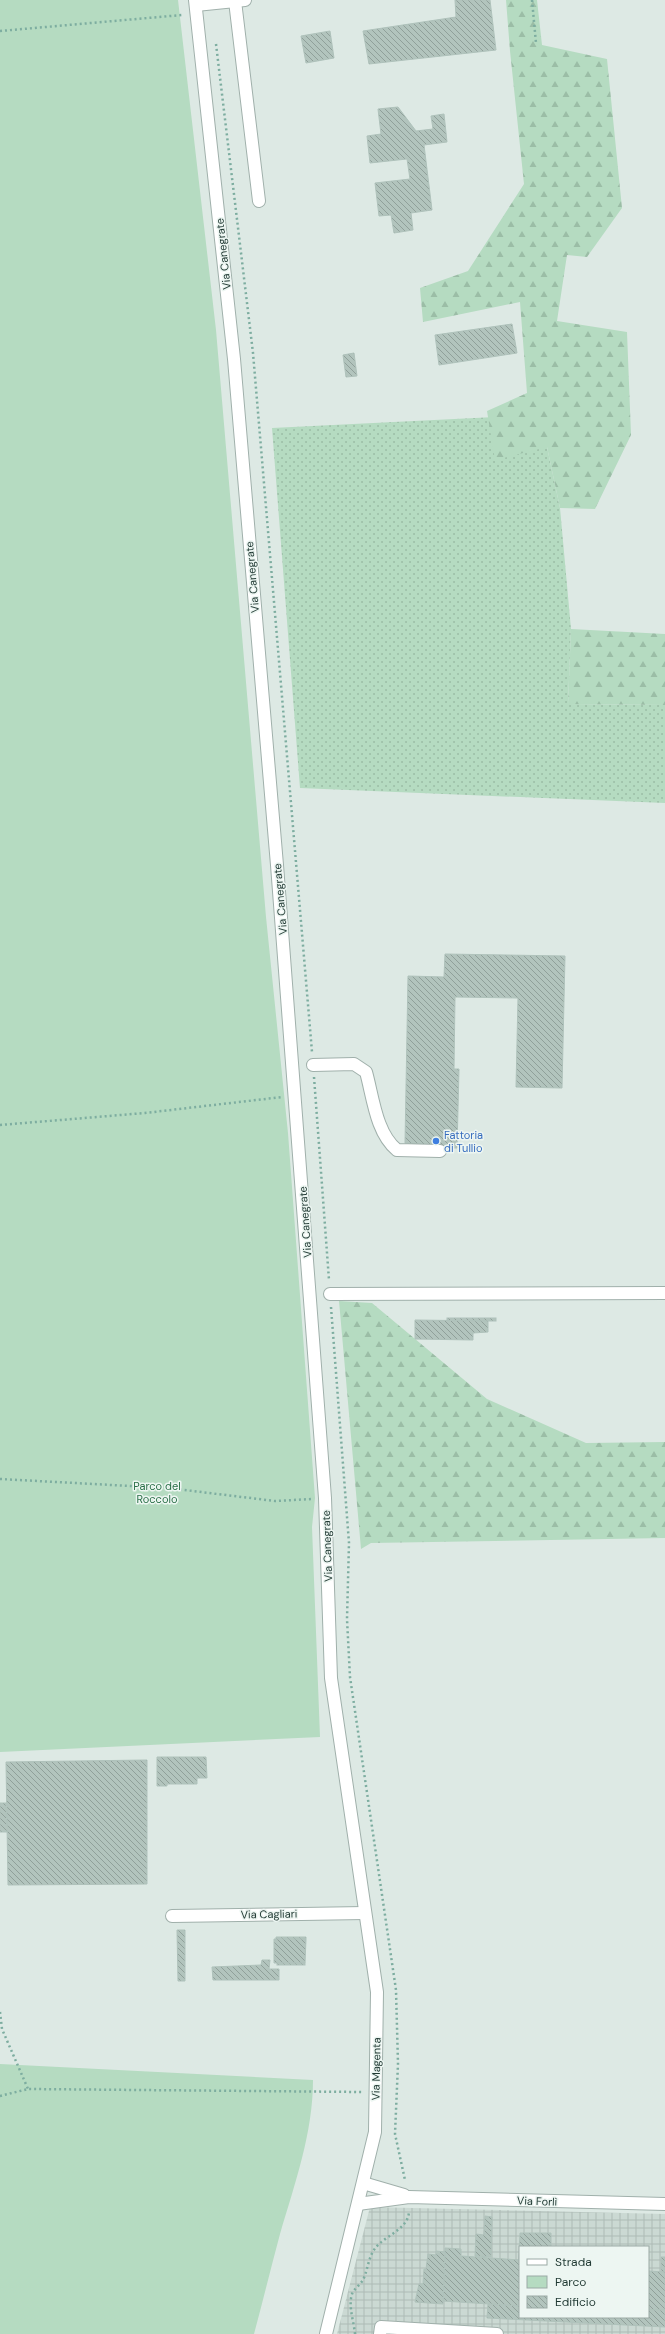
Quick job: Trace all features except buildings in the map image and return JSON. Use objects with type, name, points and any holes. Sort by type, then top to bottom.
[{"type":"street","points":[[196,6],[240,1],[259,201]]},
{"type":"street","name":"Via Canegrate","points":[[196,6],[234,359],[295,1095],[325,1498],[331,1678],[349,1800]]},
{"type":"street","points":[[313,1065],[354,1064],[366,1072],[384,1136],[392,1146],[397,1150],[440,1151]]},
{"type":"street","points":[[330,1294],[665,1293]]},
{"type":"street","name":"Via Magenta","points":[[326,2334],[375,2132],[377,2092],[377,1992],[349,1800]]},
{"type":"street","name":"Via Cagliari","points":[[172,1916],[365,1912]]},
{"type":"street","name":"Via Forlì","points":[[363,2183],[409,2197]]},
{"type":"street","name":"Via Forlì","points":[[358,2204],[409,2197],[665,2204]]},
{"type":"street","points":[[380,2334],[381,2327],[497,2334]]},
{"type":"path","points":[[532,0],[536,43]]},
{"type":"path","points":[[0,31],[196,6]]},
{"type":"path","points":[[216,42],[253,353],[313,1065],[349,1543],[347,1619],[350,1677],[396,1990],[398,2064],[395,2134],[409,2197],[409,2215],[406,2222],[378,2245],[369,2259],[364,2278],[352,2293],[351,2302],[355,2334]]},
{"type":"path","points":[[0,1125],[145,1113],[295,1095]]},
{"type":"path","points":[[0,1479],[168,1488],[275,1501],[325,1498]]},
{"type":"path","points":[[0,2012],[2,2029],[28,2089]]},
{"type":"path","points":[[0,2096],[28,2089],[377,2092]]},
{"type":"shaded area","points":[[370,2207],[665,2214],[665,2334],[337,2334]]},
{"type":"green space","name":"Parco del Roccolo","points":[[0,0],[178,0],[216,330],[266,917],[288,1133],[315,1498],[312,1527],[320,1737],[0,1752]]},
{"type":"green space","points":[[506,0],[537,0],[542,45],[607,59],[622,208],[587,257],[567,255],[557,321],[627,332],[631,435],[595,509],[560,508],[547,447],[495,460],[487,411],[527,393],[520,302],[423,322],[420,288],[468,271],[524,184]]},
{"type":"green space","points":[[495,417],[547,447],[560,508],[571,629],[568,704],[665,705],[665,803],[300,788],[272,428]]},
{"type":"green space","points":[[571,629],[665,634],[665,705],[568,704]]},
{"type":"green space","points":[[339,1301],[372,1303],[487,1399],[586,1443],[665,1442],[665,1538],[371,1543],[361,1549]]},
{"type":"green space","points":[[0,2064],[313,2080],[307,2139],[254,2334],[0,2334]]},
{"type":"place","name":"Fattoria di Tullio","points":[[436,1141]]}]
